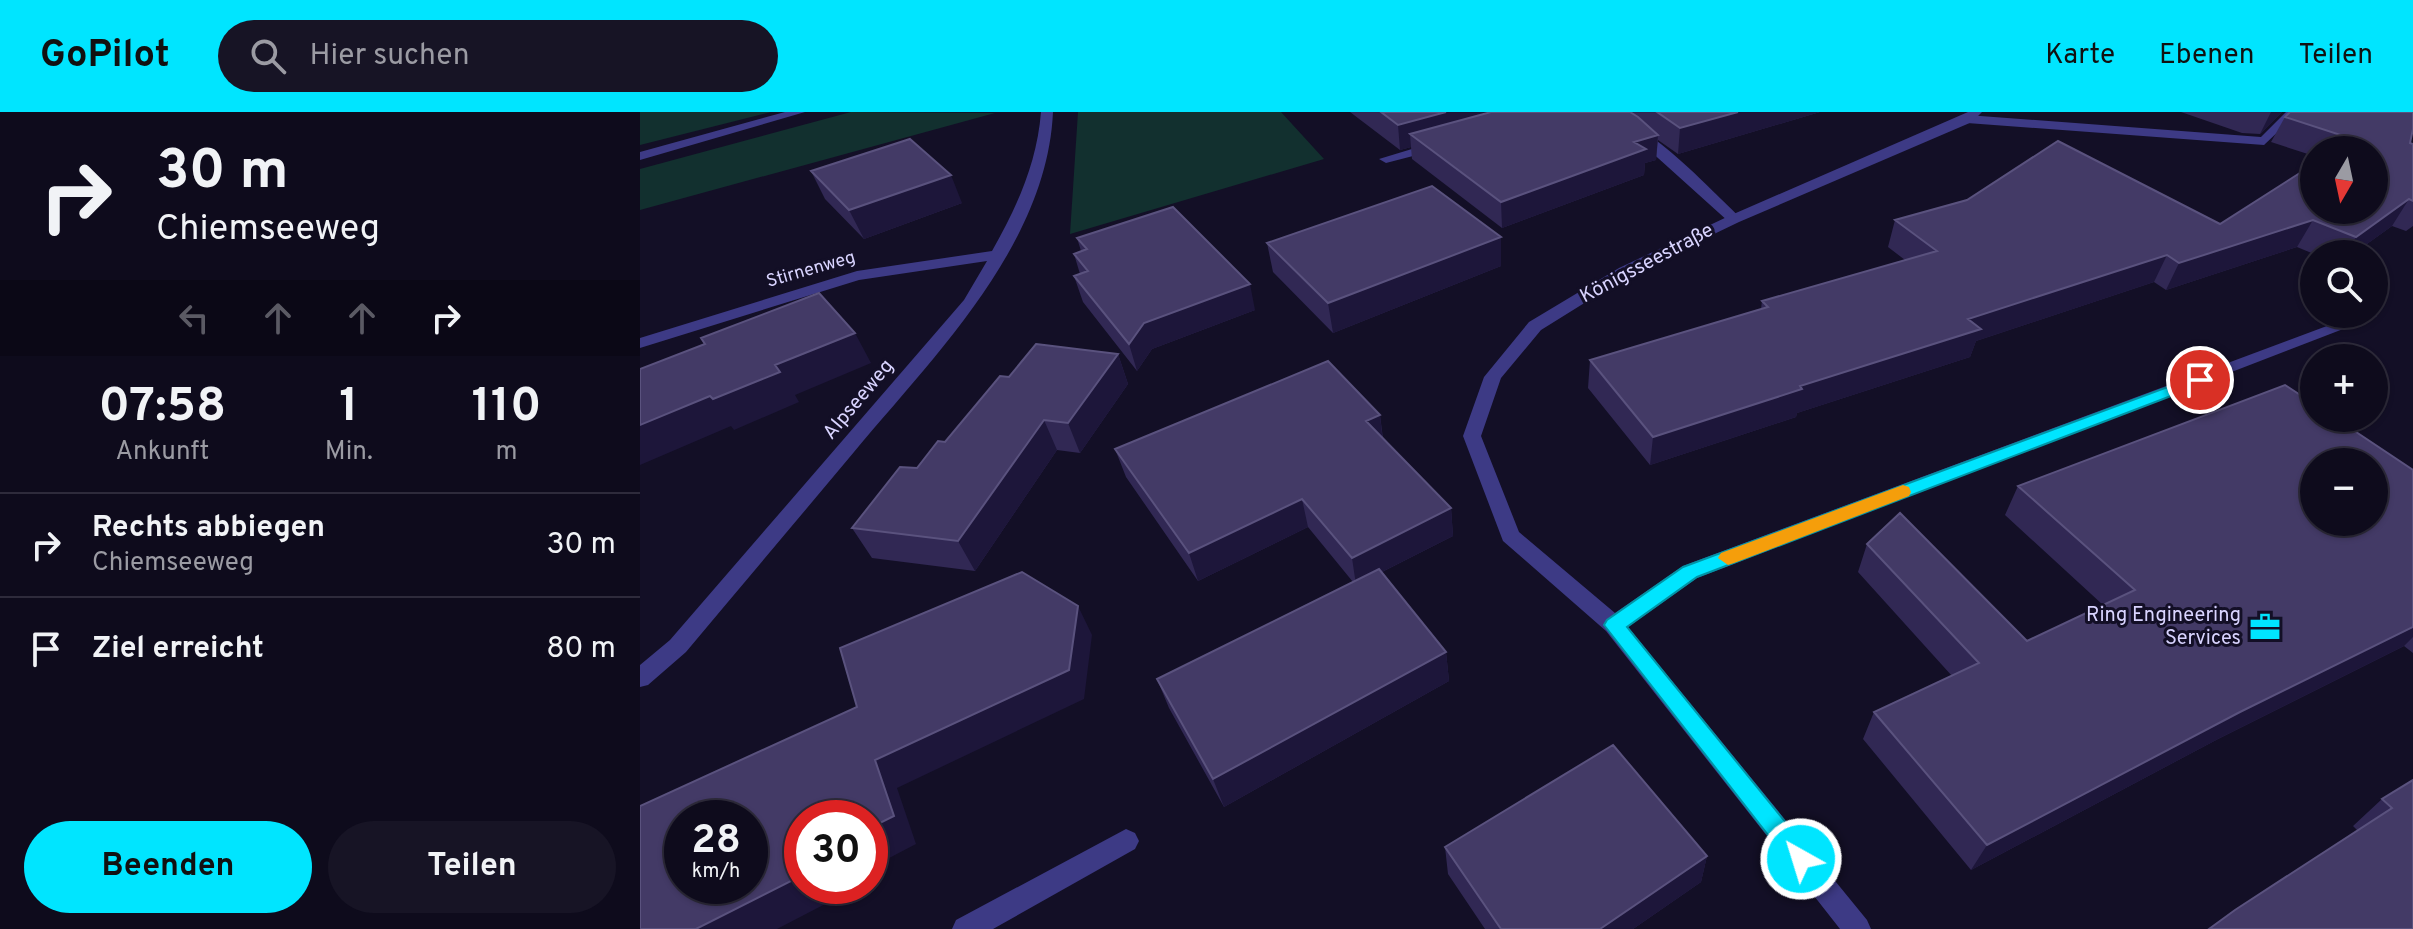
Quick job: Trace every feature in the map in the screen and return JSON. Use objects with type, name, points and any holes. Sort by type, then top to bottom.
[{"type":"street","points":[[640,156],[799,112]]},
{"type":"street","name":"Alpseeweg","points":[[640,678],[678,646],[961,314],[998,255],[1045,152],[1047,112]]},
{"type":"street","points":[[1599,112],[1643,137],[1734,219]]},
{"type":"street","points":[[1971,116],[2264,141],[2293,112]]},
{"type":"street","name":"Königsseestraße","points":[[1857,929],[1614,625],[1510,536],[1472,436],[1493,377],[1535,326],[1625,271],[1734,219],[1971,116]]},
{"type":"street","points":[[1386,159],[1445,144]]},
{"type":"street","name":"Stirnenweg","points":[[640,343],[857,276],[998,255]]},
{"type":"street","points":[[1614,625],[1690,572],[2337,328]]},
{"type":"street","points":[[966,929],[1126,841]]},
{"type":"green space","points":[[640,112],[771,112],[640,145]]},
{"type":"green space","points":[[851,112],[995,113],[640,210],[640,169]]},
{"type":"green space","points":[[1078,112],[1281,112],[1324,159],[1070,234]]},
{"type":"building","points":[[1381,112],[1446,112],[1398,125]]},
{"type":"building","points":[[1491,112],[1630,112],[1658,135],[1634,142],[1646,149],[1501,202],[1410,134]]},
{"type":"building","points":[[1657,112],[1738,112],[1680,128]]},
{"type":"building","points":[[2290,112],[2413,112],[2410,143],[2413,144],[2413,201],[2409,199],[2388,214],[2388,136],[2344,136],[2285,117]]},
{"type":"building","points":[[910,139],[951,175],[849,210],[811,171]]},
{"type":"building","points":[[2058,141],[2220,224],[2300,173],[2301,224],[2179,263],[2167,255],[1968,319],[1981,329],[1800,386],[1802,389],[1653,437],[1590,360],[1768,307],[1762,301],[1937,251],[1895,220],[1967,200]]},
{"type":"building","points":[[1432,186],[1501,237],[1328,303],[1267,243]]},
{"type":"building","points":[[1173,207],[1250,284],[1144,323],[1129,344],[1074,276],[1088,271],[1074,254],[1087,249],[1077,238]]},
{"type":"building","points":[[2323,224],[2374,224],[2356,237]]},
{"type":"building","points":[[819,293],[855,333],[775,365],[780,372],[640,425],[640,369],[705,344],[701,338]]},
{"type":"building","points":[[1036,344],[1118,354],[1068,423],[1044,420],[958,541],[852,528],[900,467],[917,468],[938,441],[945,442],[1000,376],[1009,377]]},
{"type":"building","points":[[1328,361],[1380,415],[1366,421],[1451,508],[1352,558],[1302,499],[1189,553],[1115,449]]},
{"type":"building","points":[[2285,385],[2300,395],[2300,432],[2356,432],[2380,448],[2300,448],[2300,536],[2388,536],[2388,453],[2413,470],[2413,627],[2240,712],[1987,845],[1874,712],[1979,663],[1867,544],[1900,513],[2027,641],[2135,590],[2018,486]]},
{"type":"building","points":[[1379,569],[1446,652],[1213,779],[1157,679]]},
{"type":"building","points":[[1022,572],[1078,606],[1069,670],[875,760],[894,816],[888,819],[888,800],[784,800],[784,885],[768,893],[768,800],[664,800],[664,904],[746,904],[696,929],[640,929],[640,806],[857,707],[840,648]]},
{"type":"building","points":[[1613,745],[1707,856],[1600,929],[1501,929],[1445,847]]},
{"type":"building","points":[[2413,780],[2413,929],[2209,929],[2392,808],[2382,799]]},
{"type":"slow traffic","points":[[1728,558],[1903,492]]},
{"type":"place","name":"Ring Engineering Services","points":[[2265,627]]},
{"type":"route","points":[[1801,859],[1614,625],[1690,572],[2200,380]]}]
